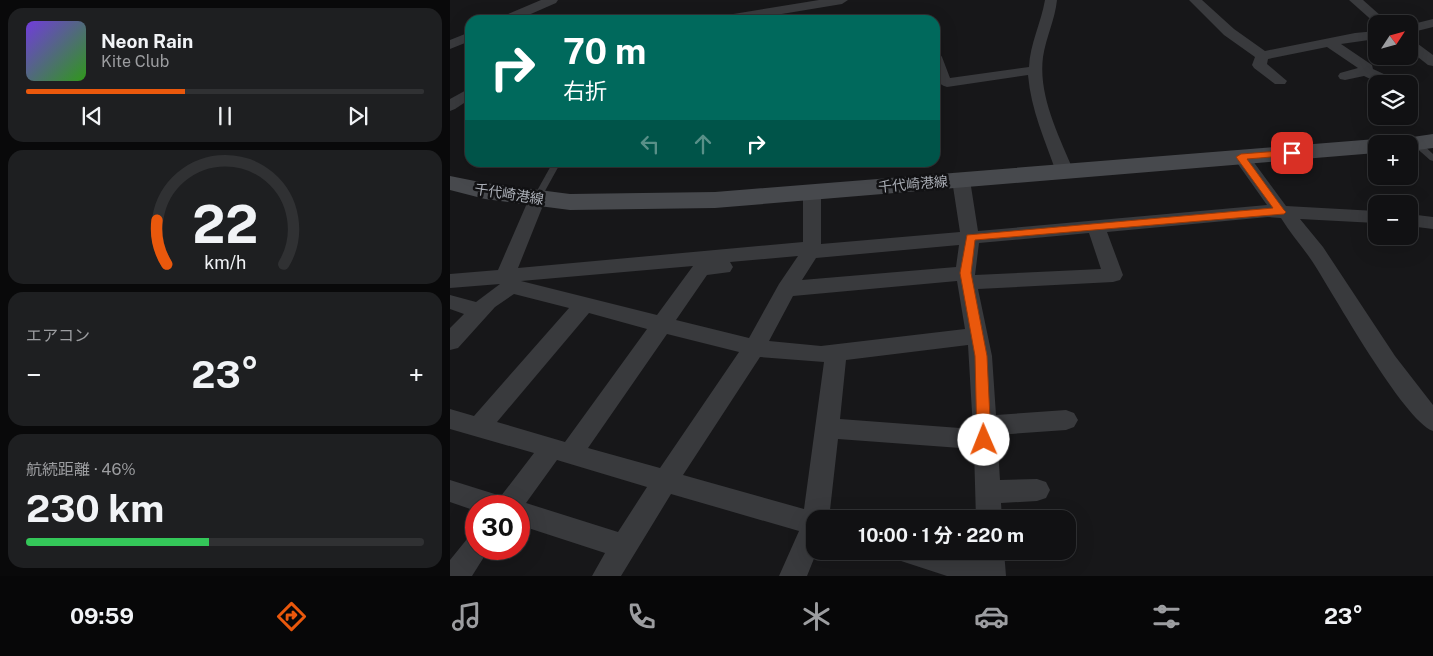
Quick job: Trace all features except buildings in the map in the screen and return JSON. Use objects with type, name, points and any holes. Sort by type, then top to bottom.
[{"type":"main road","name":"千代崎港線","points":[[450,184],[485,191],[570,202],[715,200],[1368,147]]},
{"type":"street","points":[[518,15],[552,0]]},
{"type":"street","points":[[786,14],[842,0]]},
{"type":"street","points":[[1051,0],[1047,23],[1040,38],[1035,80],[1041,108],[1066,172]]},
{"type":"street","points":[[1195,0],[1229,32],[1262,56],[1368,36]]},
{"type":"street","points":[[1355,0],[1373,15]]},
{"type":"street","points":[[1418,27],[1433,23]]},
{"type":"street","points":[[1330,43],[1367,68],[1365,71]]},
{"type":"street","points":[[1418,51],[1433,62]]},
{"type":"street","points":[[1262,56],[1260,65],[1280,81]]},
{"type":"street","points":[[940,71],[947,83],[1036,70]]},
{"type":"street","points":[[1345,76],[1365,71],[1374,75]]},
{"type":"street","points":[[450,106],[465,96]]},
{"type":"street","points":[[1241,157],[1318,255],[1401,384],[1411,398],[1433,421]]},
{"type":"street","points":[[961,180],[970,237],[967,277],[981,356],[988,510]]},
{"type":"street","points":[[606,576],[665,481],[754,348],[786,289],[809,253],[812,192]]},
{"type":"street","points":[[450,342],[508,281],[537,198]]},
{"type":"street","points":[[450,281],[508,281],[1268,211],[1368,217]]},
{"type":"street","points":[[1418,221],[1433,223]]},
{"type":"street","points":[[786,289],[967,277],[1113,275],[1096,228]]},
{"type":"street","points":[[519,495],[561,451],[663,325],[701,269],[809,253]]},
{"type":"street","points":[[508,281],[585,304],[754,348],[821,354],[978,336]]},
{"type":"street","points":[[450,302],[480,311]]},
{"type":"street","points":[[478,427],[585,304]]},
{"type":"street","points":[[817,510],[836,353]]},
{"type":"street","points":[[450,419],[806,521]]},
{"type":"street","points":[[828,428],[984,433],[1066,420]]},
{"type":"street","points":[[987,492],[1037,490]]},
{"type":"street","points":[[450,491],[465,496]]},
{"type":"street","points":[[530,517],[624,547]]},
{"type":"street","points":[[793,576],[806,545]]},
{"type":"street","points":[[459,572],[468,560]]},
{"type":"street","points":[[938,560],[992,576],[991,560]]},
{"type":"lane","points":[[1419,143],[1433,158]]},
{"type":"lane","points":[[537,198],[554,167]]},
{"type":"route","points":[[984,440],[981,356],[965,273],[970,237],[1122,226],[1268,211],[1281,212],[1241,157],[1292,153]]}]
